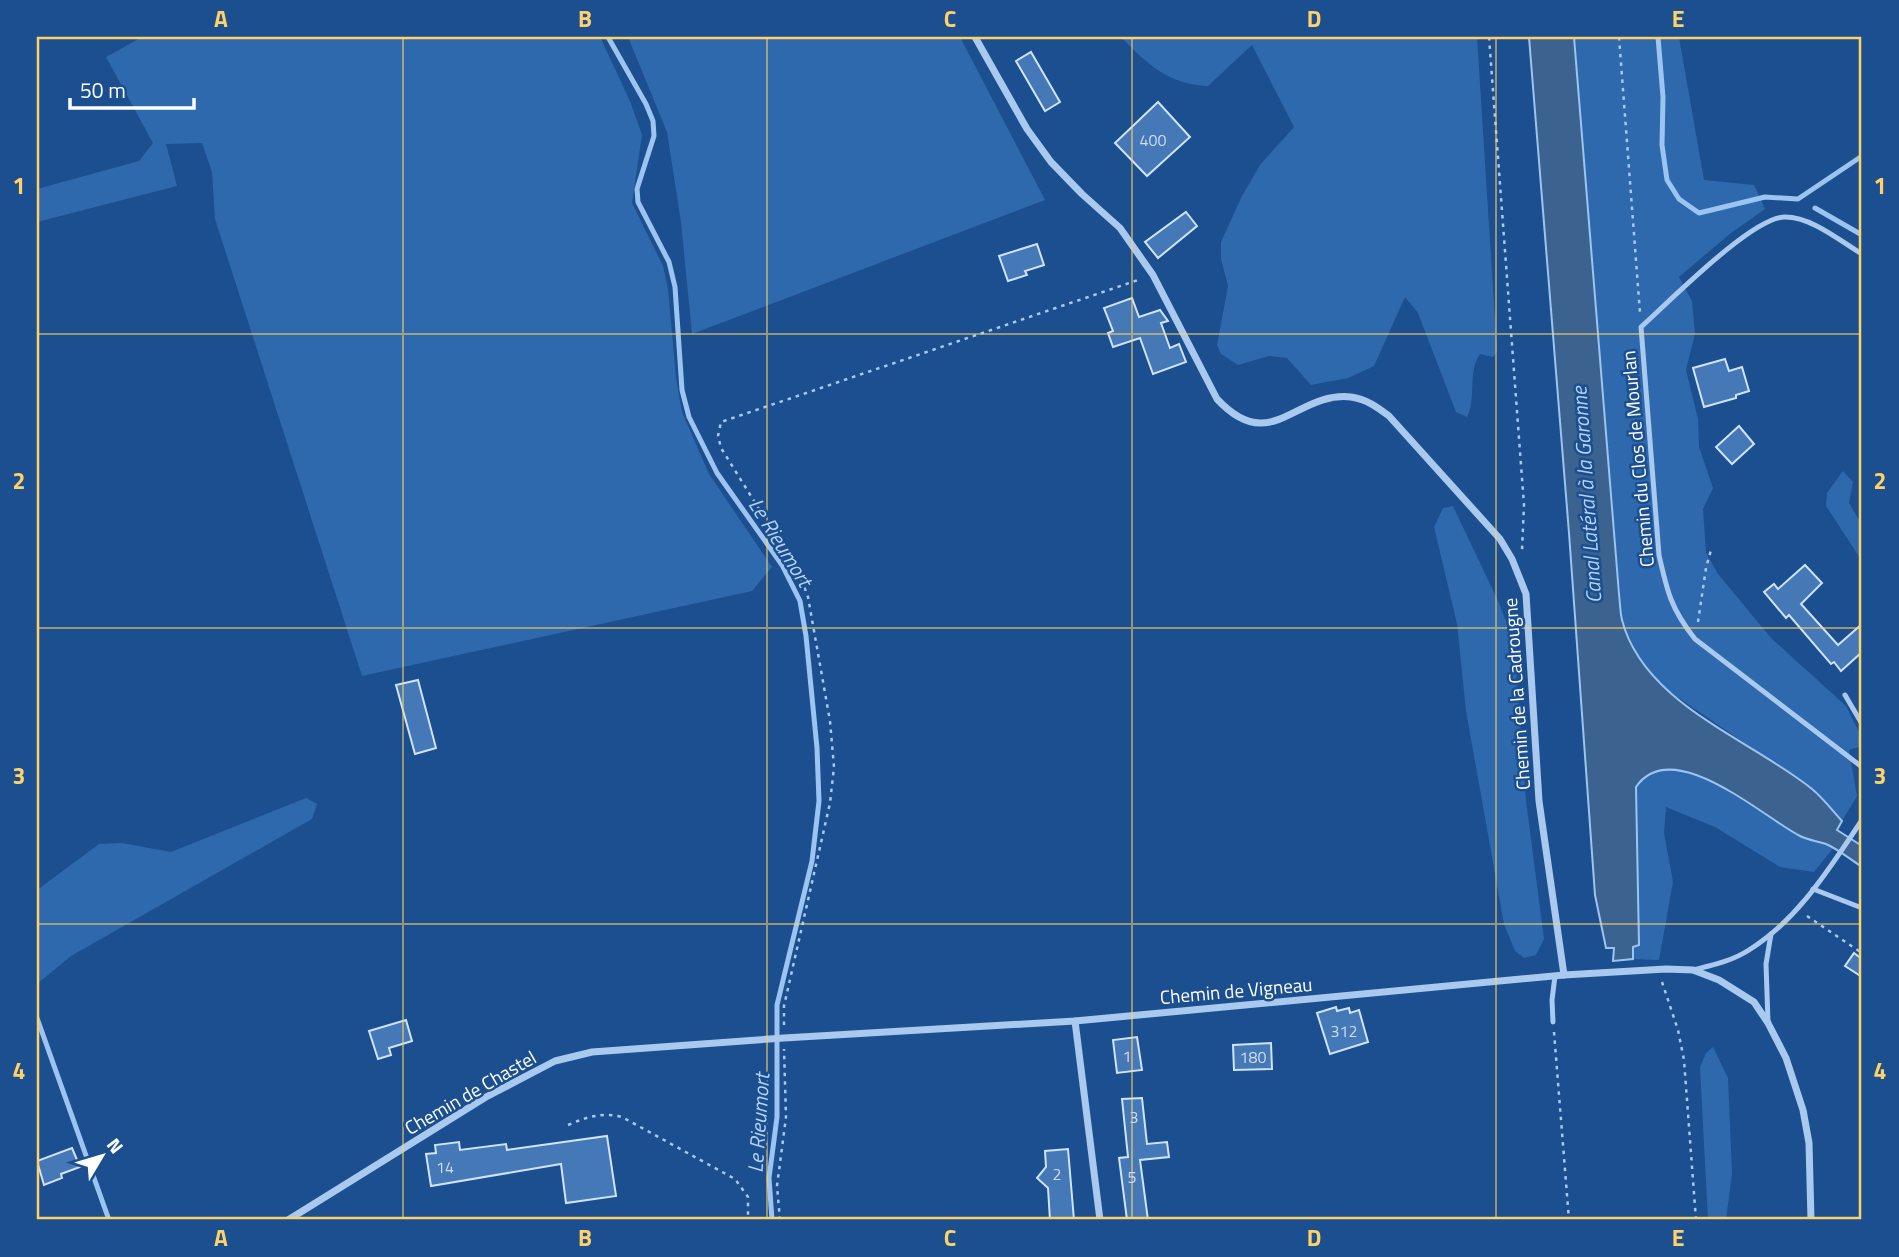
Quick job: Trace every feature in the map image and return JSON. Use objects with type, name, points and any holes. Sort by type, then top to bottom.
[{"type":"street","name":"Chemin de la Cadrougne","points":[[975,37],[1027,129],[1051,162],[1120,228],[1153,275],[1217,399],[1231,415],[1248,422],[1266,424],[1334,398],[1350,397],[1369,402],[1389,416],[1500,539],[1512,559],[1525,594],[1539,801],[1560,976]]},
{"type":"street","name":"Chemin de Vigneau","points":[[782,1038],[1075,1021],[1560,976],[1666,968],[1693,970]]},
{"type":"street","points":[[1693,970],[1735,989],[1754,1002],[1769,1023],[1786,1058],[1803,1110],[1809,1143],[1811,1220]]},
{"type":"street","points":[[1075,1021],[1100,1220]]},
{"type":"street","name":"Chemin de Chastel","points":[[288,1220],[486,1097],[555,1061],[592,1052],[782,1038]]},
{"type":"lane","name":"Chemin du Clos de Mourlan","points":[[1862,254],[1807,222],[1785,217],[1767,221],[1738,240],[1641,327],[1659,555],[1665,585],[1678,617],[1695,639],[1862,768]]},
{"type":"lane","points":[[1844,695],[1862,724]]},
{"type":"lane","points":[[1693,970],[1748,951],[1771,934],[1813,890],[1862,820]]},
{"type":"lane","points":[[1813,890],[1862,908]]},
{"type":"lane","points":[[1769,1023],[1766,964],[1771,934]]},
{"type":"lane","points":[[1553,1021],[1552,1000],[1560,976]]},
{"type":"path","points":[[1489,37],[1524,505],[1522,550]]},
{"type":"path","points":[[1619,37],[1641,327]]},
{"type":"path","points":[[780,1220],[777,1186],[786,1117],[782,1038],[784,1006],[830,803],[834,767],[830,721],[807,597],[799,573],[721,448],[718,436],[721,422],[1153,275]]},
{"type":"path","points":[[1695,639],[1711,550]]},
{"type":"path","points":[[1797,909],[1862,953]]},
{"type":"path","points":[[1661,979],[1678,1030],[1684,1060],[1696,1220]]},
{"type":"path","points":[[1553,1021],[1569,1220]]},
{"type":"path","points":[[568,1125],[589,1116],[606,1113],[621,1117],[735,1179],[748,1196],[748,1217]]},
{"type":"shaded area","points":[[142,37],[600,37],[630,101],[642,135],[632,203],[663,266],[682,412],[709,474],[772,567],[752,591],[362,676],[215,219],[212,172],[202,143],[166,144],[177,186],[37,222],[37,189],[139,161],[153,143],[106,57]]},
{"type":"shaded area","points":[[628,37],[960,37],[1045,200],[692,334],[681,222],[667,132]]},
{"type":"shaded area","points":[[1121,37],[1477,37],[1497,351],[1493,357],[1480,354],[1476,361],[1467,417],[1456,412],[1418,313],[1405,297],[1374,366],[1348,378],[1311,385],[1287,358],[1269,356],[1238,365],[1221,354],[1217,345],[1228,286],[1221,259],[1221,242],[1260,165],[1294,127],[1252,45],[1208,86],[1170,77],[1140,56]]},
{"type":"shaded area","points":[[1574,37],[1679,37],[1704,180],[1754,185],[1765,209],[1731,233],[1679,277],[1692,301],[1695,334],[1686,370],[1698,419],[1699,447],[1713,488],[1703,509],[1706,553],[1718,574],[1771,638],[1846,706],[1862,738],[1862,746],[1849,750],[1857,796],[1842,821],[1813,790],[1660,685],[1638,656],[1622,620]]},
{"type":"shaded area","points":[[1843,471],[1853,482],[1849,503],[1862,525],[1862,561],[1826,506],[1827,493]]},
{"type":"shaded area","points":[[1453,506],[1499,603],[1514,643],[1526,801],[1544,939],[1536,955],[1524,958],[1515,951],[1504,924],[1466,711],[1457,624],[1434,527],[1443,508]]},
{"type":"shaded area","points":[[1676,769],[1699,775],[1720,786],[1802,837],[1834,847],[1814,872],[1780,867],[1715,827],[1666,807],[1664,833],[1673,882],[1659,960],[1633,959],[1633,947],[1638,945],[1636,787],[1649,775]]},
{"type":"shaded area","points":[[306,798],[317,804],[312,819],[71,956],[37,984],[37,890],[99,844],[122,843],[171,852]]},
{"type":"shaded area","points":[[1713,1047],[1728,1078],[1732,1174],[1726,1220],[1708,1220],[1700,1067],[1706,1053]]},
{"type":"water","name":"Canal Latéral à la Garonne","points":[[1529,37],[1574,37],[1622,620],[1634,649],[1652,675],[1675,697],[1812,789],[1842,821],[1837,830],[1862,846],[1862,867],[1831,846],[1800,836],[1718,784],[1694,774],[1672,770],[1652,773],[1636,787],[1639,945],[1633,947],[1633,959],[1613,961],[1614,948],[1606,948],[1595,895]]},
{"type":"building","points":[[1031,52],[1060,102],[1045,111],[1016,61]]},
{"type":"building","points":[[1158,102],[1190,137],[1147,176],[1115,143]]},
{"type":"building","points":[[1186,212],[1197,226],[1158,258],[1145,242]]},
{"type":"building","points":[[1037,244],[1044,265],[1025,271],[1027,275],[1008,281],[999,256]]},
{"type":"building","points":[[1132,298],[1139,317],[1160,310],[1168,321],[1161,323],[1170,348],[1179,344],[1186,362],[1153,374],[1140,338],[1113,347],[1108,333],[1113,331],[1104,308]]},
{"type":"building","points":[[1725,359],[1729,371],[1742,367],[1749,391],[1736,395],[1736,398],[1704,407],[1693,368]]},
{"type":"building","points":[[1739,426],[1754,444],[1732,464],[1716,447]]},
{"type":"building","points":[[1805,565],[1822,583],[1801,604],[1838,645],[1862,624],[1862,652],[1841,671],[1834,662],[1831,664],[1789,615],[1786,618],[1764,592],[1774,584],[1778,589]]},
{"type":"building","points":[[418,680],[436,748],[415,754],[396,685]]},
{"type":"building","points":[[1854,953],[1862,959],[1862,977],[1845,966]]},
{"type":"building","points":[[1336,1007],[1337,1011],[1349,1008],[1350,1013],[1359,1010],[1368,1042],[1330,1054],[1317,1013]]},
{"type":"building","points":[[406,1020],[412,1041],[389,1048],[391,1055],[378,1059],[369,1031]]},
{"type":"building","points":[[1137,1037],[1142,1070],[1117,1073],[1113,1040]]},
{"type":"building","points":[[1271,1043],[1272,1069],[1234,1070],[1233,1045]]},
{"type":"building","points":[[1142,1098],[1147,1144],[1167,1142],[1169,1157],[1140,1160],[1148,1220],[1127,1220],[1119,1158],[1128,1157],[1122,1099]]},
{"type":"building","points":[[607,1136],[616,1196],[566,1203],[561,1164],[431,1186],[426,1154],[436,1153],[435,1145],[459,1142],[460,1150],[506,1144],[507,1150]]},
{"type":"building","points":[[72,1148],[80,1167],[61,1174],[62,1178],[44,1185],[37,1161]]},
{"type":"building","points":[[1068,1149],[1074,1220],[1050,1220],[1048,1188],[1037,1178],[1046,1167],[1045,1151]]},
{"type":"waterway","name":"Le Rieumort","points":[[608,37],[653,121],[654,136],[637,189],[638,202],[669,262],[675,287],[682,390],[689,417],[717,473],[782,565],[800,601],[806,636],[817,748],[819,801],[812,861],[777,1005],[777,1117],[769,1178],[772,1220]]},
{"type":"waterway","points":[[1658,37],[1663,97],[1662,145],[1667,180],[1679,199],[1699,213],[1765,197],[1798,199],[1862,156]]},
{"type":"waterway","points":[[1815,208],[1862,235]]},
{"type":"waterway","points":[[37,1018],[109,1220]]}]
